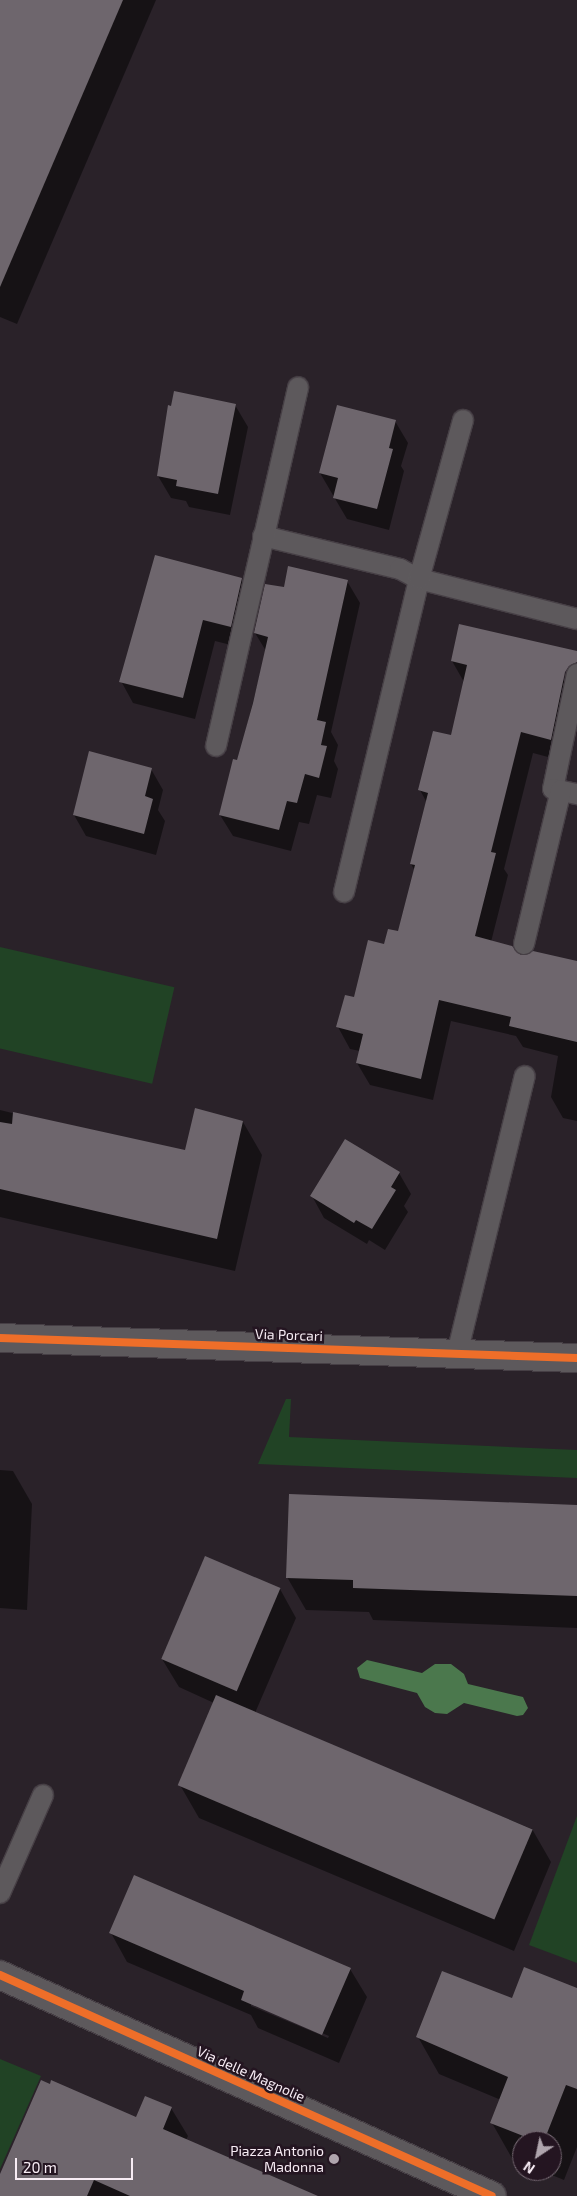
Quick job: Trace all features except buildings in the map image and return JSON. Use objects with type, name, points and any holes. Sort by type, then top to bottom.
[{"type":"street","name":"Via Porcari","points":[[0,1338],[577,1358]]},
{"type":"street","name":"Via delle Magnolie","points":[[0,1975],[492,2196]]},
{"type":"lane","points":[[216,746],[298,387]]},
{"type":"lane","points":[[344,892],[419,579],[462,420]]},
{"type":"lane","points":[[263,536],[400,569],[419,579],[577,618]]},
{"type":"lane","points":[[524,944],[569,792],[553,789],[577,674]]},
{"type":"lane","points":[[457,1354],[525,1076]]},
{"type":"lane","points":[[0,1893],[43,1795]]},
{"type":"shaded area","points":[[0,947],[174,987],[152,1084],[0,1049]]},
{"type":"shaded area","points":[[286,1399],[291,1399],[289,1437],[577,1450],[577,1478],[258,1464]]},
{"type":"shaded area","points":[[367,1660],[422,1673],[435,1664],[451,1664],[464,1674],[468,1684],[523,1697],[528,1708],[523,1715],[517,1716],[464,1703],[447,1714],[435,1713],[425,1707],[417,1693],[360,1678],[357,1668]]},
{"type":"shaded area","points":[[577,1816],[577,1963],[529,1945]]},
{"type":"shaded area","points":[[0,2059],[41,2076],[0,2169]]},
{"type":"cycle path","points":[[0,1338],[577,1358]]},
{"type":"cycle path","points":[[0,1975],[492,2196]]},
{"type":"place","name":"Piazza Antonio Madonna","points":[[334,2159]]}]
